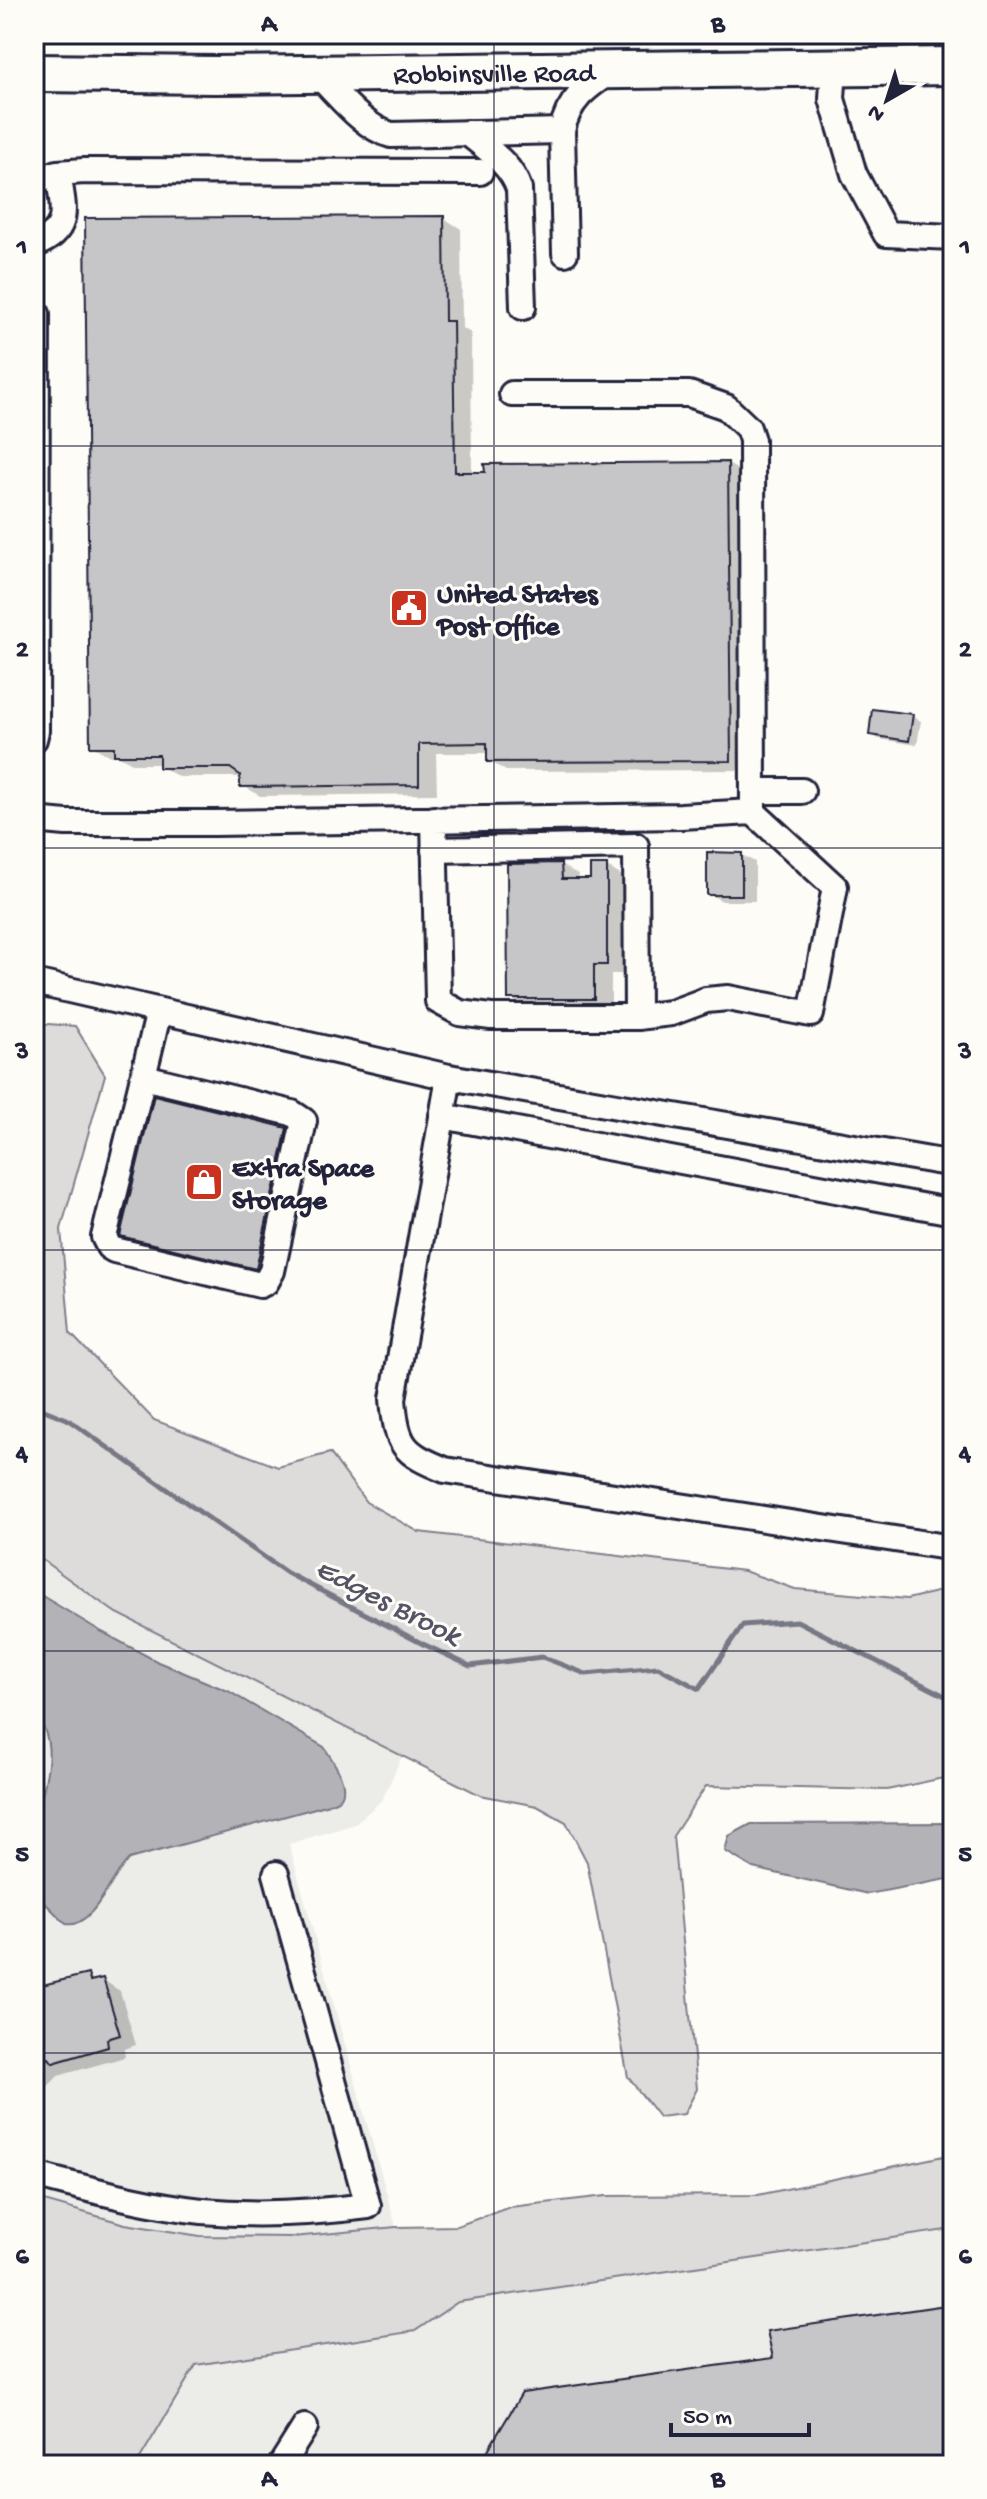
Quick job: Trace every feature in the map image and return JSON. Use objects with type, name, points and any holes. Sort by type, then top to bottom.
[{"type":"highway","points":[[834,66],[861,46],[943,42],[953,38]]},
{"type":"highway","name":"Robbinsville Road","points":[[38,75],[953,66]]},
{"type":"street","points":[[834,66],[832,99],[854,174],[886,234],[953,237]]},
{"type":"street","points":[[565,253],[562,131],[571,104],[589,85],[613,70]]},
{"type":"street","points":[[317,74],[378,131],[391,135],[562,131]]},
{"type":"street","points":[[375,172],[378,131]]},
{"type":"street","points":[[468,133],[515,176],[519,189],[523,307]]},
{"type":"street","points":[[34,181],[58,173],[480,172]]},
{"type":"street","points":[[34,245],[57,233],[61,224],[64,210],[58,173]]},
{"type":"street","points":[[34,739],[37,314]]},
{"type":"street","points":[[434,819],[438,1001],[460,1013],[491,1017],[637,1017],[671,1013],[706,1000],[728,998],[811,1014],[835,887],[753,802],[752,440],[748,428],[726,407],[689,394],[512,394]]},
{"type":"street","points":[[34,820],[155,823],[681,816],[802,791]]},
{"type":"street","points":[[434,850],[636,846],[637,1017]]},
{"type":"street","points":[[34,982],[449,1077],[953,1164]]},
{"type":"street","points":[[144,1077],[300,1116],[304,1121],[272,1271],[266,1282],[260,1285],[114,1250],[107,1243],[104,1229],[159,1011]]},
{"type":"street","points":[[449,1077],[393,1399],[395,1424],[402,1443],[416,1458],[445,1470],[953,1548]]},
{"type":"street","points":[[442,1116],[953,1212]]},
{"type":"street","points":[[34,2175],[129,2198],[201,2210],[264,2214],[325,2212],[368,2206],[276,1874]]},
{"type":"street","points":[[281,2465],[305,2427]]},
{"type":"shaded area","points":[[34,1023],[75,1026],[105,1075],[61,1229],[70,1333],[154,1420],[278,1467],[330,1453],[366,1502],[419,1532],[744,1571],[795,1589],[907,1599],[953,1588],[953,1776],[887,1790],[706,1786],[673,1836],[697,2089],[684,2114],[659,2117],[628,2077],[587,1862],[566,1822],[537,1806],[480,1795],[113,1611],[34,1554]]},
{"type":"shaded area","points":[[34,1554],[113,1611],[402,1756],[382,1800],[355,1824],[289,1844],[396,2227],[293,2237],[200,2236],[125,2224],[34,2198]]},
{"type":"shaded area","points":[[34,1591],[102,1632],[158,1662],[228,1691],[324,1747],[341,1777],[341,1797],[326,1805],[129,1859],[93,1910],[76,1923],[66,1924],[34,1892],[34,1835],[49,1756],[48,1741],[34,1713]]},
{"type":"shaded area","points":[[953,1823],[953,1878],[868,1894],[753,1868],[725,1851],[729,1836],[751,1824]]},
{"type":"shaded area","points":[[953,2154],[953,2229],[458,2302],[415,2331],[196,2365],[136,2465],[34,2465],[34,2198],[125,2224],[200,2236],[293,2237],[396,2227],[457,2226],[510,2207],[606,2196],[758,2195]]},
{"type":"shaded area","points":[[953,2229],[953,2465],[136,2465],[195,2365],[415,2331],[458,2302]]},
{"type":"building","name":"United States Post Office","points":[[444,216],[445,321],[453,321],[455,472],[485,472],[484,464],[728,462],[731,761],[487,762],[487,743],[419,744],[419,785],[240,787],[240,775],[230,768],[159,768],[159,755],[114,755],[114,747],[90,747],[85,218]]},
{"type":"building","points":[[872,709],[913,714],[909,741],[869,735]]},
{"type":"building","points":[[707,852],[742,853],[742,895],[707,895]]},
{"type":"building","points":[[561,863],[562,879],[590,879],[590,865],[607,865],[607,965],[594,965],[594,999],[508,999],[507,864]]},
{"type":"building","name":"Extra Space Storage","points":[[154,1095],[287,1128],[256,1269],[120,1236]]},
{"type":"building","points":[[88,1974],[90,1981],[103,1978],[120,2035],[107,2039],[108,2047],[53,2063],[49,2058],[34,2066],[34,1987]]},
{"type":"building","points":[[953,2304],[953,2465],[479,2465],[522,2393],[773,2358],[767,2331]]},
{"type":"waterway","name":"Edges Brook","points":[[34,1406],[67,1419],[287,1573],[470,1666],[542,1657],[586,1674],[658,1667],[699,1689],[743,1625],[797,1621],[953,1700]]},
{"type":"place","name":"United States Post Office","points":[[409,608]]},
{"type":"place","name":"Extra Space Storage","points":[[204,1182]]}]
